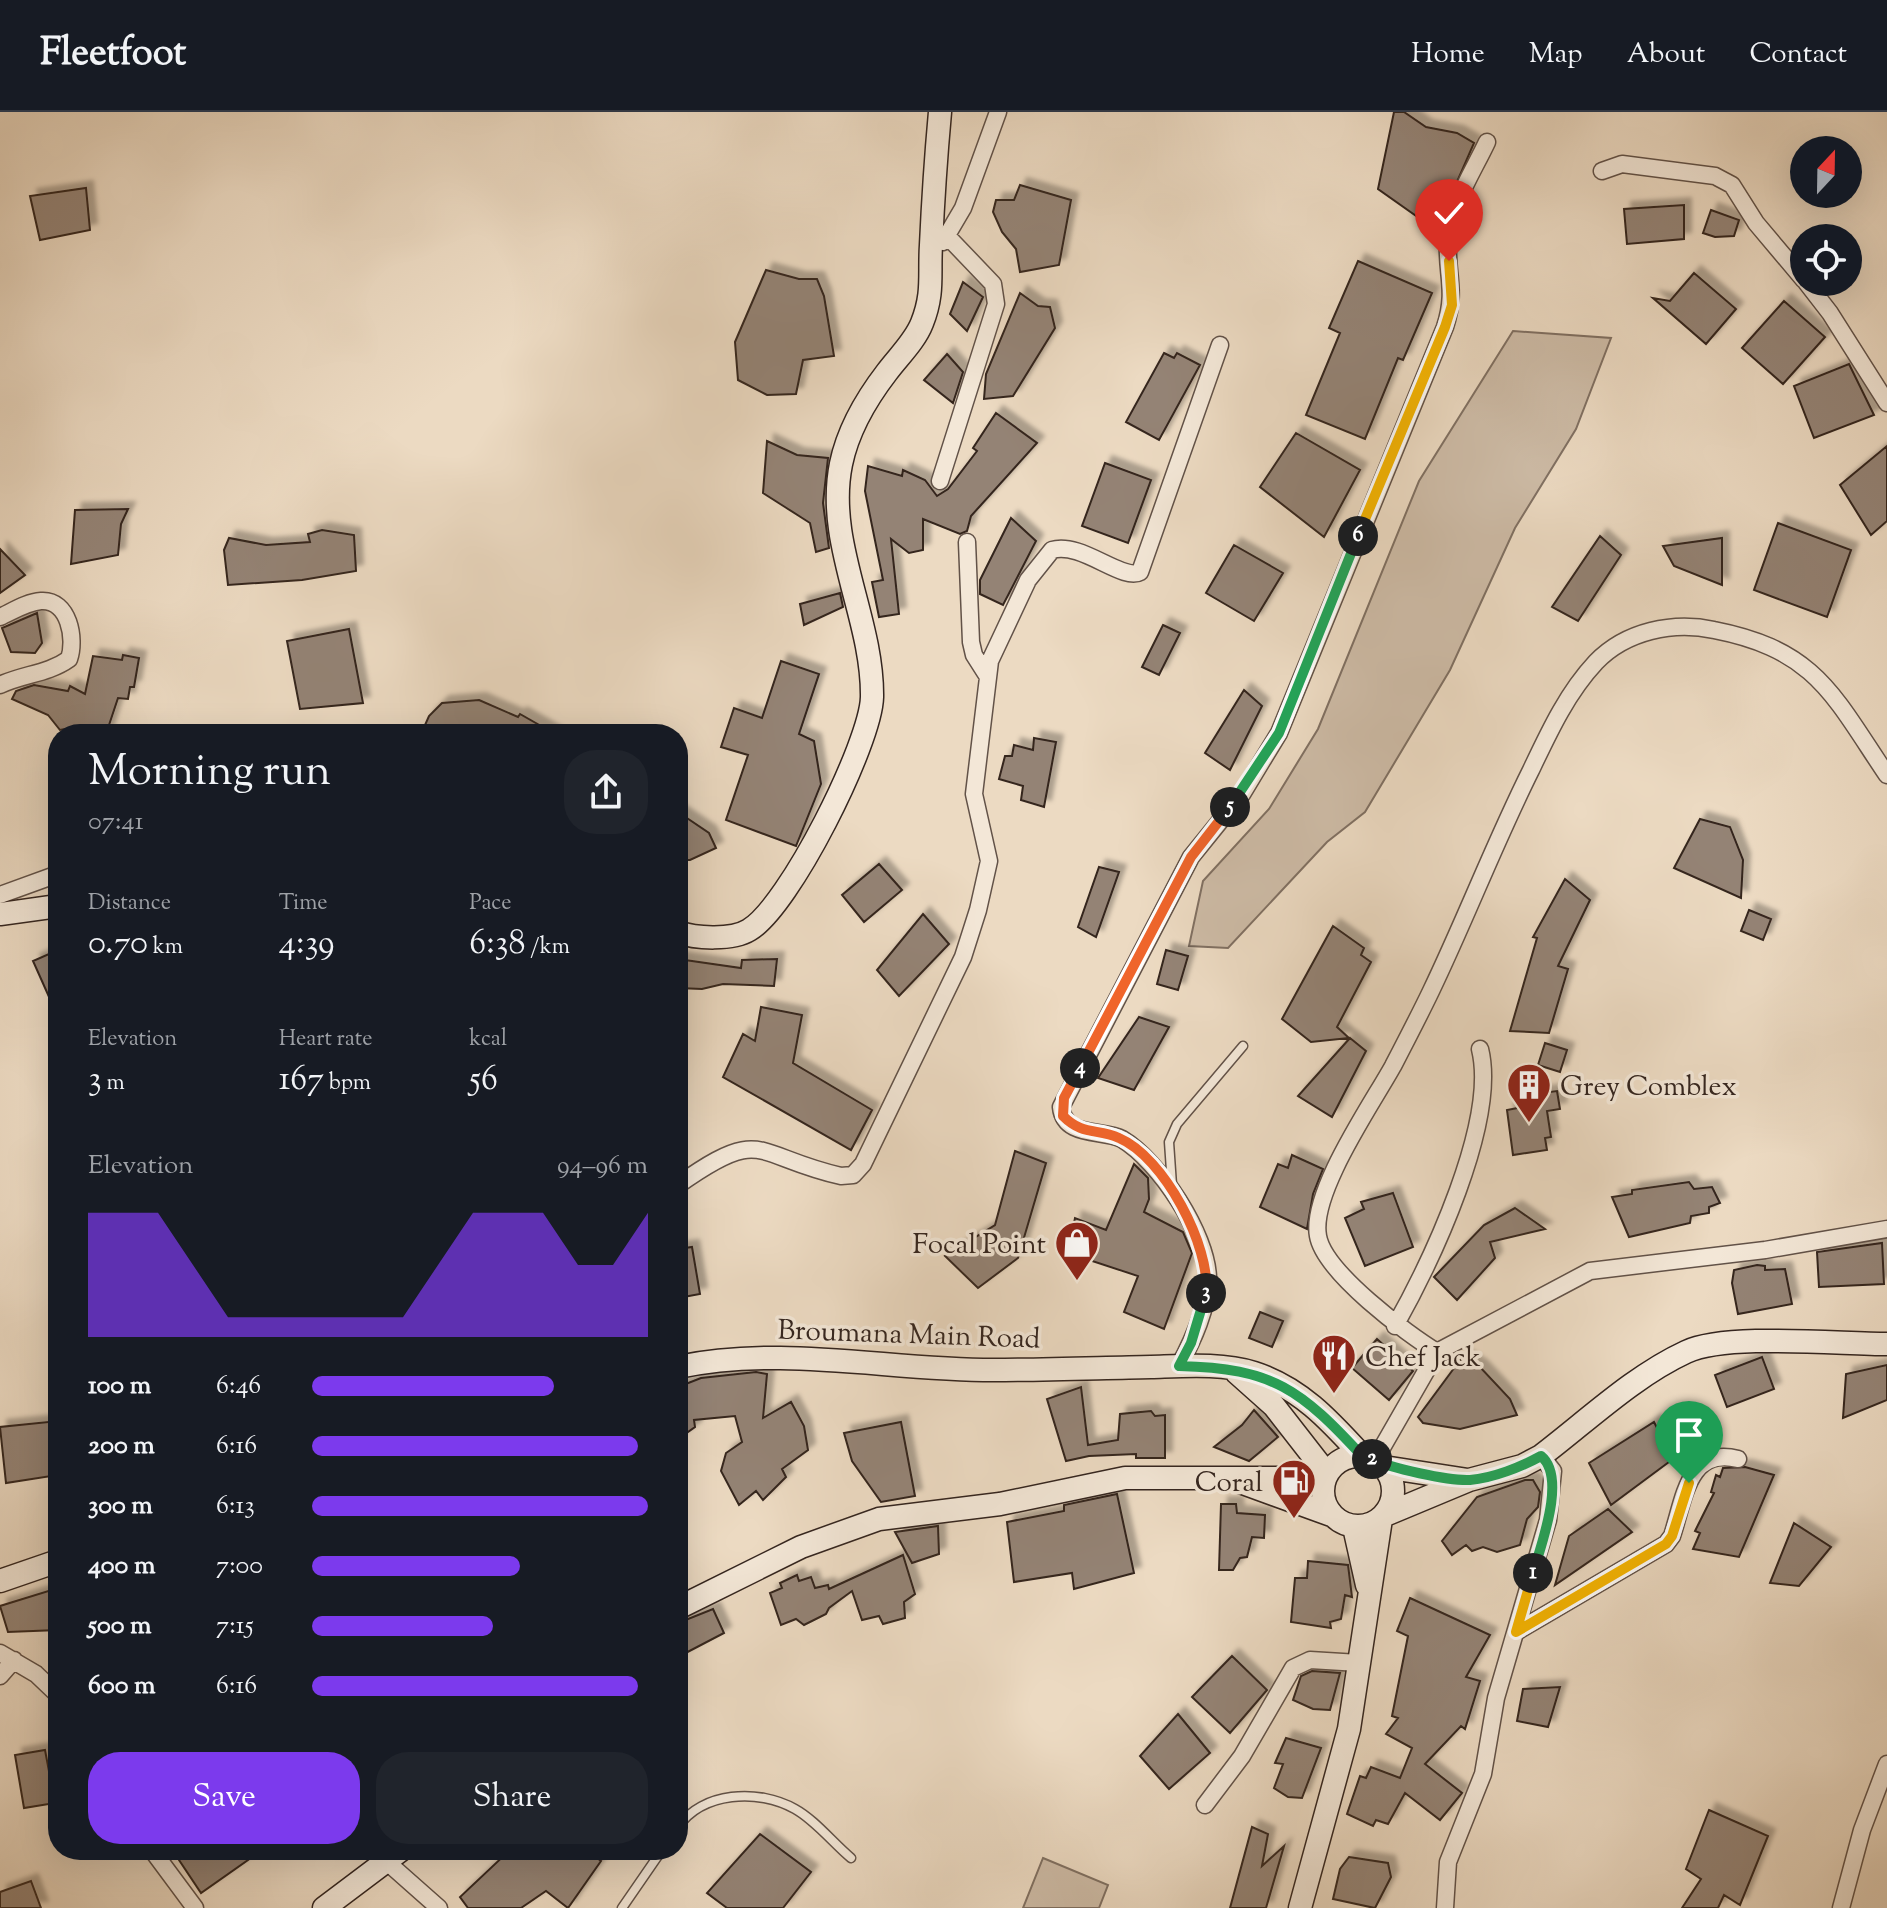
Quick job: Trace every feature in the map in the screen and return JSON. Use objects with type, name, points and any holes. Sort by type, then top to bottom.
[{"type":"street","points":[[688,933],[736,936],[760,923],[812,851],[867,723],[872,698],[865,643],[845,561],[839,495],[841,464],[865,404],[921,326],[933,283],[931,252],[940,112]]},
{"type":"street","points":[[931,252],[949,238],[998,112]]},
{"type":"street","points":[[1179,1366],[1201,1316],[1208,1276],[1196,1240],[1173,1190],[1146,1159],[1120,1138],[1082,1131],[1063,1116],[1061,1107],[1191,857],[1242,794],[1279,733],[1445,327],[1452,305],[1449,226],[1487,142]]},
{"type":"street","points":[[1602,171],[1622,164],[1715,176],[1732,185],[1756,223],[1790,263]]},
{"type":"street","points":[[940,481],[996,304],[993,284],[949,238]]},
{"type":"street","points":[[1817,296],[1887,403]]},
{"type":"street","points":[[688,1178],[722,1155],[740,1148],[760,1148],[841,1176],[853,1175],[863,1164],[963,957],[985,886],[989,861],[974,794],[988,677],[996,645],[1028,580],[1052,550],[1077,550],[1128,574],[1140,572],[1220,345]]},
{"type":"street","points":[[967,542],[971,642],[974,655],[988,677]]},
{"type":"street","points":[[0,617],[28,604],[49,602],[58,606],[69,623],[73,642],[69,659],[63,663],[49,670],[21,674],[0,685]]},
{"type":"street","points":[[1437,1352],[1395,1326],[1330,1261],[1317,1236],[1319,1216],[1333,1176],[1432,989],[1546,738],[1569,695],[1598,660],[1630,638],[1658,628],[1688,626],[1776,647],[1809,670],[1841,703],[1887,775]]},
{"type":"street","points":[[0,895],[48,878]]},
{"type":"street","points":[[0,914],[48,907]]},
{"type":"street","points":[[1395,1326],[1436,1246],[1467,1164],[1485,1069],[1480,1049]]},
{"type":"street","points":[[1374,1461],[1437,1352],[1590,1271],[1765,1250],[1887,1229]]},
{"type":"street","points":[[1223,1476],[1331,1515],[1354,1527],[1368,1526],[1469,1480],[1522,1466],[1541,1456],[1654,1371],[1687,1351],[1719,1342],[1887,1344]]},
{"type":"street","name":"Broumana Main Road","points":[[688,1365],[713,1359],[768,1356],[943,1369],[1179,1366],[1233,1369],[1268,1378],[1300,1394],[1374,1461]]},
{"type":"street","points":[[1233,1369],[1274,1406],[1326,1476]]},
{"type":"street","points":[[1516,1632],[1666,1544],[1672,1536],[1695,1469],[1707,1458],[1722,1455],[1738,1459]]},
{"type":"street","points":[[1445,1908],[1448,1862],[1483,1774],[1496,1698],[1548,1520],[1553,1471],[1541,1456]]},
{"type":"street","points":[[1331,1515],[1323,1497],[1326,1476],[1342,1460],[1374,1461],[1469,1480]]},
{"type":"street","points":[[1300,1908],[1349,1729],[1383,1517],[1393,1499],[1393,1482],[1374,1461]]},
{"type":"street","points":[[688,1603],[801,1547],[879,1519],[1000,1504],[1125,1478],[1326,1476]]},
{"type":"street","points":[[1354,1527],[1369,1594]]},
{"type":"street","points":[[0,1581],[48,1564]]},
{"type":"street","points":[[0,1676],[7,1656],[48,1687]]},
{"type":"street","points":[[1205,1805],[1242,1756],[1293,1668],[1310,1660],[1359,1663]]},
{"type":"street","points":[[1841,1908],[1858,1841],[1887,1764]]},
{"type":"street","points":[[159,1860],[195,1908]]},
{"type":"street","points":[[324,1908],[389,1860]]},
{"type":"street","points":[[397,1860],[439,1908]]},
{"type":"lane","points":[[1173,1190],[1169,1142],[1177,1124],[1243,1046]]},
{"type":"lane","points":[[688,1812],[738,1794],[794,1808],[851,1858]]},
{"type":"lane","points":[[622,1908],[655,1860]]},
{"type":"shaded area","points":[[1513,331],[1611,338],[1576,429],[1515,528],[1450,670],[1365,812],[1327,842],[1228,948],[1189,946],[1203,881],[1269,809],[1318,729],[1419,481]]},
{"type":"shaded area","points":[[1043,1858],[1108,1885],[1099,1908],[1023,1908]]},
{"type":"building","points":[[1394,112],[1404,112],[1426,127],[1457,133],[1474,143],[1436,230],[1378,189]]},
{"type":"building","points":[[1020,185],[1071,200],[1059,265],[1020,272],[1016,249],[1002,232],[993,212],[996,200],[1014,200]]},
{"type":"building","points":[[86,188],[90,230],[40,240],[30,196]]},
{"type":"building","points":[[1684,205],[1684,239],[1627,244],[1624,209]]},
{"type":"building","points":[[1711,210],[1739,220],[1734,236],[1715,237],[1703,233]]},
{"type":"building","points":[[1358,261],[1432,293],[1403,360],[1398,358],[1365,439],[1306,415],[1340,333],[1329,328]]},
{"type":"building","points":[[766,270],[799,279],[817,279],[824,296],[834,356],[803,360],[796,394],[767,395],[738,380],[735,342]]},
{"type":"building","points":[[1694,273],[1736,309],[1706,344],[1653,298],[1670,301]]},
{"type":"building","points":[[963,282],[983,297],[967,331],[950,314]]},
{"type":"building","points":[[1020,293],[1038,306],[1050,307],[1055,328],[1013,396],[984,399],[986,374]]},
{"type":"building","points":[[1784,301],[1825,337],[1783,384],[1742,348]]},
{"type":"building","points":[[1164,353],[1174,358],[1177,353],[1200,365],[1159,440],[1126,422]]},
{"type":"building","points":[[947,354],[963,372],[953,403],[924,380]]},
{"type":"building","points":[[1849,364],[1874,415],[1814,438],[1794,386]]},
{"type":"building","points":[[996,413],[1037,443],[971,516],[967,531],[960,534],[923,519],[923,550],[909,553],[891,539],[899,614],[879,617],[872,582],[883,580],[865,491],[868,466],[902,476],[903,470],[925,480],[937,496],[948,489],[977,451],[973,448]]},
{"type":"building","points":[[1296,433],[1360,470],[1324,537],[1260,487]]},
{"type":"building","points":[[767,441],[797,455],[828,458],[823,503],[829,548],[816,552],[810,523],[763,493]]},
{"type":"building","points":[[1887,446],[1887,521],[1871,535],[1840,485]]},
{"type":"building","points":[[1105,463],[1151,480],[1128,543],[1082,526]]},
{"type":"building","points":[[128,509],[121,524],[118,555],[71,564],[75,510]]},
{"type":"building","points":[[1011,518],[1036,541],[1003,605],[980,594],[980,580]]},
{"type":"building","points":[[1778,523],[1851,550],[1827,617],[1754,590]]},
{"type":"building","points":[[322,530],[354,535],[356,571],[302,580],[228,585],[224,550],[229,538],[266,545],[310,542],[308,534]]},
{"type":"building","points":[[1600,536],[1621,555],[1578,621],[1552,607]]},
{"type":"building","points":[[1722,538],[1722,585],[1674,566],[1663,546]]},
{"type":"building","points":[[1234,545],[1283,573],[1254,621],[1206,593]]},
{"type":"building","points":[[0,549],[25,575],[0,593]]},
{"type":"building","points":[[840,593],[843,607],[804,625],[800,604]]},
{"type":"building","points":[[37,613],[42,643],[35,653],[11,652],[2,628]]},
{"type":"building","points":[[1163,625],[1180,633],[1159,675],[1142,667]]},
{"type":"building","points":[[349,629],[363,703],[300,709],[287,641]]},
{"type":"building","points":[[123,655],[139,658],[134,687],[130,687],[128,699],[118,698],[109,724],[55,724],[48,715],[12,699],[16,691],[34,685],[68,691],[70,686],[85,694],[93,656],[122,660]]},
{"type":"building","points":[[781,661],[819,674],[799,734],[814,741],[821,784],[796,846],[726,820],[748,755],[721,747],[734,708],[762,718]]},
{"type":"building","points":[[1244,690],[1262,706],[1230,770],[1205,753]]},
{"type":"building","points":[[479,700],[518,717],[520,714],[538,724],[425,724],[442,703]]},
{"type":"building","points":[[1034,738],[1056,742],[1044,807],[1021,800],[1023,786],[999,779],[1005,756],[1012,756],[1014,745],[1033,750]]},
{"type":"building","points":[[688,819],[709,833],[716,848],[690,860]]},
{"type":"building","points":[[1700,819],[1730,827],[1743,860],[1741,898],[1674,868]]},
{"type":"building","points":[[879,864],[902,890],[864,922],[842,895]]},
{"type":"building","points":[[1099,867],[1119,872],[1096,937],[1078,927]]},
{"type":"building","points":[[1565,879],[1590,900],[1558,966],[1568,969],[1549,1033],[1510,1031],[1537,938],[1533,937]]},
{"type":"building","points":[[1749,910],[1771,919],[1763,940],[1741,931]]},
{"type":"building","points":[[923,914],[949,944],[899,996],[877,970]]},
{"type":"building","points":[[1333,926],[1364,948],[1361,955],[1371,962],[1337,1027],[1349,1038],[1311,1042],[1282,1019]]},
{"type":"building","points":[[1166,950],[1188,956],[1178,990],[1157,984]]},
{"type":"building","points":[[48,954],[48,995],[33,961]]},
{"type":"building","points":[[777,959],[774,986],[723,984],[688,988],[688,960],[741,968],[742,960]]},
{"type":"building","points":[[761,1007],[802,1015],[793,1063],[872,1110],[851,1150],[723,1077],[743,1034],[755,1041]]},
{"type":"building","points":[[1139,1017],[1169,1027],[1134,1090],[1098,1078]]},
{"type":"building","points":[[1350,1038],[1366,1051],[1332,1117],[1298,1096]]},
{"type":"building","points":[[1545,1043],[1567,1050],[1560,1072],[1538,1065]]},
{"type":"building","name":"Grey Comblex","points":[[1557,1091],[1560,1109],[1547,1111],[1551,1137],[1545,1138],[1547,1150],[1513,1155],[1507,1110],[1528,1106],[1526,1095]]},
{"type":"building","points":[[1015,1151],[1046,1163],[1018,1258],[978,1288],[945,1256],[995,1225]]},
{"type":"building","points":[[1292,1155],[1323,1169],[1313,1194],[1307,1229],[1260,1207],[1278,1164],[1288,1168]]},
{"type":"building","points":[[1134,1164],[1148,1178],[1149,1199],[1144,1212],[1183,1232],[1192,1253],[1164,1329],[1124,1312],[1138,1276],[1068,1253],[1075,1218],[1106,1230]]},
{"type":"building","points":[[1689,1182],[1694,1189],[1712,1187],[1720,1203],[1709,1207],[1709,1213],[1691,1216],[1690,1223],[1629,1237],[1612,1197],[1632,1194],[1632,1190]]},
{"type":"building","points":[[1393,1193],[1413,1247],[1365,1266],[1345,1218],[1364,1209],[1361,1202]]},
{"type":"building","points":[[1515,1208],[1545,1229],[1490,1242],[1495,1258],[1457,1300],[1434,1277],[1484,1225]]},
{"type":"building","points":[[1882,1243],[1884,1284],[1819,1287],[1817,1252]]},
{"type":"building","points":[[692,1247],[700,1294],[688,1296],[688,1248]]},
{"type":"building","points":[[1765,1266],[1765,1270],[1785,1269],[1792,1304],[1738,1314],[1732,1283],[1734,1270]]},
{"type":"building","points":[[1260,1312],[1283,1321],[1272,1347],[1249,1338]]},
{"type":"building","points":[[1377,1339],[1413,1371],[1389,1400],[1352,1368]]},
{"type":"building","points":[[1463,1356],[1480,1367],[1510,1399],[1517,1415],[1460,1429],[1423,1423],[1418,1417]]},
{"type":"building","points":[[1762,1357],[1774,1389],[1727,1407],[1715,1375]]},
{"type":"building","points":[[1887,1365],[1887,1400],[1843,1418],[1846,1374]]},
{"type":"building","points":[[756,1372],[767,1374],[763,1418],[791,1402],[804,1426],[808,1450],[782,1469],[786,1477],[763,1500],[756,1491],[739,1505],[721,1471],[726,1453],[742,1442],[735,1416],[694,1420],[695,1427],[688,1432],[688,1383],[701,1378]]},
{"type":"building","points":[[1081,1387],[1088,1445],[1118,1440],[1120,1414],[1151,1411],[1155,1416],[1165,1415],[1165,1458],[1136,1458],[1136,1454],[1089,1456],[1066,1461],[1047,1399]]},
{"type":"building","points":[[1254,1410],[1278,1437],[1249,1461],[1214,1447],[1242,1425]]},
{"type":"building","points":[[48,1422],[48,1477],[6,1483],[0,1427]]},
{"type":"building","points":[[901,1422],[915,1496],[881,1502],[852,1461],[844,1433]]},
{"type":"building","points":[[1654,1422],[1673,1459],[1611,1505],[1589,1463]]},
{"type":"building","points":[[1745,1467],[1774,1475],[1739,1557],[1693,1549],[1700,1533],[1695,1531],[1714,1493],[1711,1492],[1716,1475],[1720,1477],[1723,1468]]},
{"type":"building","points":[[1533,1480],[1540,1492],[1538,1507],[1527,1519],[1520,1545],[1497,1552],[1483,1547],[1472,1551],[1466,1545],[1452,1555],[1442,1541],[1477,1497]]},
{"type":"building","points":[[1117,1494],[1134,1573],[1074,1589],[1072,1573],[1014,1582],[1007,1522],[1064,1511],[1064,1505]]},
{"type":"building","points":[[1221,1504],[1236,1504],[1237,1513],[1265,1515],[1264,1538],[1252,1537],[1247,1557],[1240,1558],[1233,1570],[1219,1570]]},
{"type":"building","points":[[1608,1509],[1632,1532],[1555,1585],[1569,1536]]},
{"type":"building","points":[[1794,1523],[1831,1547],[1799,1586],[1770,1583]]},
{"type":"building","points":[[938,1526],[939,1554],[912,1563],[895,1532]]},
{"type":"building","points":[[903,1555],[915,1594],[904,1602],[905,1618],[883,1624],[879,1616],[862,1620],[852,1591],[829,1608],[826,1614],[804,1625],[796,1619],[781,1625],[770,1593],[782,1588],[780,1583],[797,1575],[799,1581],[811,1577],[815,1588],[828,1585],[829,1589]]},
{"type":"building","points":[[1308,1561],[1348,1565],[1352,1597],[1345,1595],[1341,1619],[1330,1622],[1331,1628],[1291,1622],[1295,1578],[1307,1578]]},
{"type":"building","points":[[48,1591],[48,1630],[8,1632],[0,1606]]},
{"type":"building","points":[[1410,1598],[1490,1635],[1466,1677],[1480,1681],[1465,1729],[1461,1726],[1425,1764],[1462,1793],[1440,1820],[1405,1793],[1388,1824],[1376,1820],[1373,1826],[1347,1814],[1360,1776],[1366,1778],[1371,1767],[1400,1778],[1412,1748],[1386,1734],[1398,1718],[1392,1716],[1408,1636],[1397,1631]]},
{"type":"building","points":[[713,1609],[724,1633],[688,1652],[688,1619]]},
{"type":"building","points":[[1232,1656],[1267,1690],[1230,1733],[1192,1697]]},
{"type":"building","points":[[1312,1671],[1340,1673],[1330,1710],[1313,1709],[1293,1700],[1301,1676]]},
{"type":"building","points":[[1560,1687],[1548,1727],[1517,1721],[1523,1689]]},
{"type":"building","points":[[1178,1714],[1210,1753],[1169,1789],[1140,1756]]},
{"type":"building","points":[[1286,1738],[1321,1748],[1302,1798],[1288,1797],[1274,1788],[1283,1764],[1275,1763]]},
{"type":"building","points":[[45,1750],[48,1804],[24,1808],[15,1755]]},
{"type":"building","points":[[1709,1810],[1768,1836],[1740,1905],[1724,1895],[1718,1908],[1682,1908],[1701,1879],[1686,1869]]},
{"type":"building","points":[[1252,1827],[1268,1834],[1262,1866],[1284,1846],[1266,1908],[1230,1908]]},
{"type":"building","points":[[760,1834],[811,1872],[783,1908],[727,1908],[707,1893]]},
{"type":"building","points":[[1349,1857],[1388,1863],[1391,1877],[1375,1908],[1333,1899],[1340,1869]]},
{"type":"building","points":[[179,1860],[248,1860],[201,1893]]},
{"type":"building","points":[[499,1860],[601,1861],[568,1908],[546,1891],[521,1908],[468,1908],[460,1897]]},
{"type":"building","points":[[31,1881],[41,1908],[0,1908],[0,1892]]},
{"type":"place","name":"Grey Comblex","points":[[1529,1124]]},
{"type":"place","name":"Focal Point","points":[[1077,1282]]},
{"type":"place","name":"Chef Jack","points":[[1334,1395]]},
{"type":"place","name":"Coral","points":[[1294,1520]]},
{"type":"route","points":[[1449,261],[1453,283],[1452,305],[1445,327],[1299,677],[1279,733],[1242,794],[1210,829],[1191,857],[1064,1098],[1062,1113],[1082,1131],[1120,1138],[1146,1159],[1173,1190],[1192,1230],[1205,1261],[1207,1293],[1191,1343],[1179,1366],[1233,1369],[1268,1378],[1300,1394],[1363,1457],[1375,1460],[1384,1467],[1469,1480],[1522,1466],[1541,1456],[1546,1459],[1553,1471],[1548,1520],[1516,1632],[1666,1544],[1672,1536],[1689,1483]]}]
